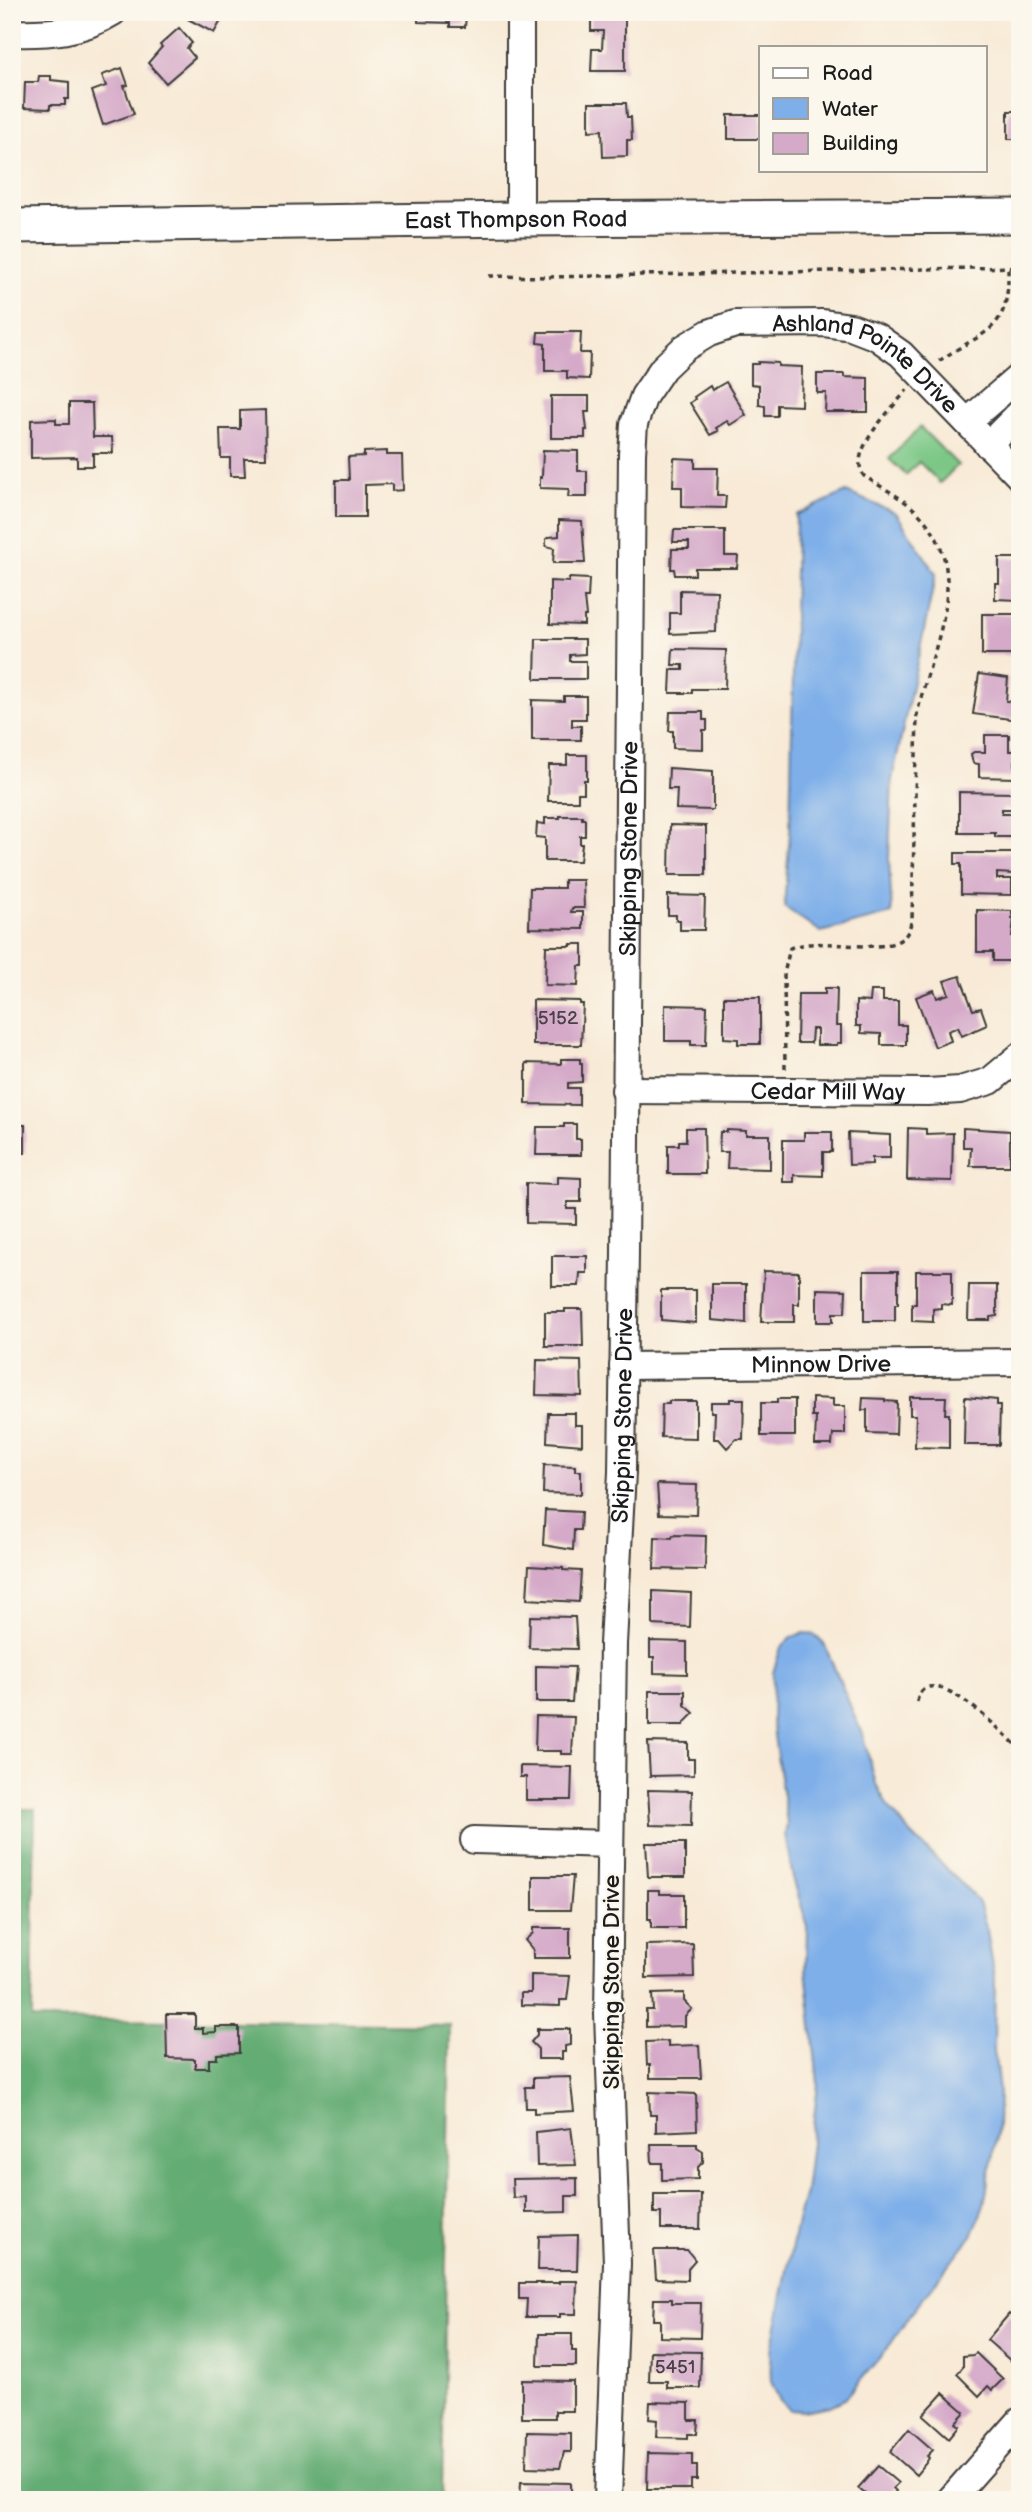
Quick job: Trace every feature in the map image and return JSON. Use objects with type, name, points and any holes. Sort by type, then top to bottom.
[{"type":"main road","name":"East Thompson Road","points":[[12,226],[1020,216]]},
{"type":"street","points":[[12,33],[53,34],[79,29],[113,12]]},
{"type":"street","points":[[520,12],[520,219]]},
{"type":"street","name":"Ashland Pointe Drive","points":[[684,348],[709,333],[735,324],[823,323],[851,327],[877,337],[901,354],[1020,477]]},
{"type":"street","name":"Skipping Stone Drive","points":[[608,2500],[617,2263],[608,2014],[613,1644],[622,1472],[624,1366],[632,454],[634,424],[644,396],[663,368],[684,348]]},
{"type":"street","points":[[967,422],[1020,376]]},
{"type":"street","points":[[988,444],[1020,414]]},
{"type":"street","name":"Cedar Mill Way","points":[[625,1090],[960,1090],[990,1081],[1020,1056]]},
{"type":"street","name":"Minnow Drive","points":[[624,1366],[1020,1362]]},
{"type":"street","points":[[474,1840],[610,1844]]},
{"type":"street","points":[[950,2500],[1020,2421]]},
{"type":"path","points":[[489,276],[1020,267]]},
{"type":"path","points":[[785,1091],[784,974],[790,948],[813,943],[888,946],[904,938],[912,919],[917,715],[923,684],[946,608],[949,586],[944,559],[936,538],[923,520],[917,512],[864,476],[858,461],[869,438],[909,387],[951,352],[993,328],[1006,300],[1007,268]]},
{"type":"path","points":[[917,1702],[923,1689],[943,1689],[983,1713],[1020,1749]]},
{"type":"green space","points":[[920,427],[958,465],[940,483],[919,462],[906,475],[889,459]]},
{"type":"green space","points":[[12,1809],[35,1809],[32,2019],[450,2025],[442,2500],[12,2500]]},
{"type":"water","points":[[846,492],[896,513],[936,574],[892,780],[889,858],[892,914],[821,932],[784,907],[790,833],[796,515]]},
{"type":"water","points":[[803,1633],[817,1636],[826,1648],[863,1736],[876,1784],[886,1803],[909,1832],[979,1903],[987,1930],[995,1978],[994,2050],[999,2090],[998,2127],[984,2205],[973,2234],[915,2308],[890,2345],[845,2399],[830,2406],[803,2411],[790,2410],[780,2401],[771,2382],[770,2355],[805,2193],[818,2084],[806,1969],[807,1924],[793,1878],[785,1834],[787,1824],[772,1722],[773,1673],[781,1647],[791,1638]]},
{"type":"building","points":[[192,12],[226,12],[214,33],[188,19]]},
{"type":"building","points":[[418,12],[469,12],[469,16],[466,16],[465,27],[450,27],[450,23],[418,22]]},
{"type":"building","points":[[591,15],[625,15],[625,71],[591,71],[592,49],[602,49],[603,31],[591,31]]},
{"type":"building","points":[[179,28],[192,43],[187,48],[195,58],[166,83],[148,63],[162,47],[160,45]]},
{"type":"building","points":[[122,68],[128,85],[124,86],[134,114],[103,125],[92,91],[106,86],[102,75]]},
{"type":"building","points":[[39,76],[51,76],[51,80],[69,82],[69,99],[65,99],[65,105],[50,105],[50,109],[24,108],[25,82],[38,82]]},
{"type":"building","points":[[589,103],[626,103],[627,117],[631,117],[632,140],[627,140],[627,156],[603,157],[602,130],[589,131]]},
{"type":"building","points":[[1008,111],[1020,111],[1020,139],[1008,139]]},
{"type":"building","points":[[728,115],[759,115],[759,139],[728,139]]},
{"type":"building","points":[[538,332],[581,332],[580,353],[590,353],[589,379],[567,378],[567,371],[545,371],[545,344],[537,343]]},
{"type":"building","points":[[758,362],[802,367],[801,406],[777,405],[777,416],[765,416],[765,406],[759,405],[759,385],[751,384],[751,364]]},
{"type":"building","points":[[817,374],[844,374],[844,377],[868,378],[868,412],[825,412],[826,393],[817,393]]},
{"type":"building","points":[[726,382],[746,415],[730,425],[727,421],[710,435],[690,403],[710,386],[712,390]]},
{"type":"building","points":[[551,396],[589,396],[589,412],[585,412],[585,438],[551,438]]},
{"type":"building","points":[[69,403],[92,403],[93,437],[112,437],[113,453],[93,453],[93,466],[77,466],[77,457],[31,458],[31,420],[56,419],[56,424],[69,424]]},
{"type":"building","points":[[265,410],[266,458],[244,458],[245,476],[230,476],[230,458],[221,458],[220,429],[240,429],[240,411]]},
{"type":"building","points":[[543,450],[578,451],[578,471],[587,471],[587,497],[568,497],[569,489],[540,488]]},
{"type":"building","points":[[387,451],[387,455],[402,455],[403,490],[392,491],[392,484],[365,485],[365,517],[336,517],[336,480],[349,480],[348,457],[364,456],[364,452]]},
{"type":"building","points":[[674,458],[695,459],[695,468],[718,468],[717,496],[726,496],[725,508],[682,507],[682,487],[673,487]]},
{"type":"building","points":[[559,520],[582,521],[585,563],[553,563],[554,548],[546,546],[546,539],[559,536]]},
{"type":"building","points":[[674,530],[725,530],[725,556],[738,556],[737,568],[695,568],[695,575],[675,575],[674,569],[671,569],[672,549],[689,549],[689,542],[673,542]]},
{"type":"building","points":[[999,558],[1020,558],[1020,600],[995,599],[995,583],[999,583]]},
{"type":"building","points":[[569,578],[589,579],[588,598],[584,598],[584,625],[550,624],[550,581],[569,582]]},
{"type":"building","points":[[680,590],[717,591],[716,632],[670,634],[670,613],[680,613]]},
{"type":"building","points":[[982,614],[1020,614],[1020,655],[982,655]]},
{"type":"building","points":[[536,639],[585,639],[585,654],[570,655],[570,661],[586,661],[586,679],[535,679]]},
{"type":"building","points":[[673,649],[726,650],[725,689],[692,689],[692,693],[670,693],[671,670],[683,670],[683,665],[672,665]]},
{"type":"building","points":[[979,674],[1008,678],[1006,701],[1020,703],[1017,720],[973,714]]},
{"type":"building","points":[[564,696],[586,696],[586,719],[572,719],[572,726],[581,726],[581,740],[532,740],[532,700],[564,701]]},
{"type":"building","points":[[670,712],[703,712],[703,720],[707,720],[707,730],[703,730],[703,749],[673,748],[673,731],[669,731]]},
{"type":"building","points":[[985,735],[1009,735],[1009,751],[1015,751],[1015,778],[979,777],[979,764],[973,763],[971,754],[985,752]]},
{"type":"building","points":[[567,755],[587,755],[584,793],[578,793],[578,801],[548,801],[549,765],[567,765]]},
{"type":"building","points":[[669,768],[713,771],[713,810],[676,809],[677,789],[668,789]]},
{"type":"building","points":[[959,792],[1013,793],[1012,809],[1002,809],[1002,814],[1013,814],[1013,837],[995,837],[995,833],[959,833]]},
{"type":"building","points":[[582,816],[582,819],[585,819],[585,836],[580,836],[580,861],[545,861],[545,838],[536,837],[537,823],[545,824],[545,818]]},
{"type":"building","points":[[670,825],[706,826],[706,875],[669,875]]},
{"type":"building","points":[[955,853],[1013,853],[1013,874],[997,873],[997,879],[1012,879],[1012,895],[961,894],[961,864],[955,864]]},
{"type":"building","points":[[564,880],[583,880],[584,908],[572,908],[571,912],[583,912],[583,929],[529,928],[530,888],[564,888]]},
{"type":"building","points":[[668,895],[705,896],[704,930],[680,930],[680,920],[676,920],[676,915],[668,915]]},
{"type":"building","points":[[977,910],[1012,911],[1012,936],[1016,936],[1014,961],[993,961],[993,952],[977,952]]},
{"type":"building","points":[[583,944],[583,966],[579,966],[578,986],[545,985],[546,946]]},
{"type":"building","points":[[960,976],[973,1010],[981,1008],[987,1025],[962,1036],[958,1027],[948,1031],[951,1041],[935,1047],[916,997],[934,990],[937,998],[949,994],[944,981]]},
{"type":"building","points":[[825,988],[837,988],[836,1026],[841,1026],[841,1043],[817,1045],[817,1029],[812,1029],[811,1043],[797,1043],[798,994],[825,994]]},
{"type":"building","points":[[871,991],[883,991],[883,1001],[898,1001],[898,1025],[906,1025],[906,1045],[881,1045],[881,1034],[861,1033],[861,1026],[856,1026],[856,1001],[870,1002]]},
{"type":"building","points":[[724,997],[760,997],[760,1044],[738,1044],[738,1039],[724,1038]]},
{"type":"building","points":[[533,1000],[580,1001],[580,1004],[583,1004],[581,1045],[533,1045]]},
{"type":"building","points":[[665,1005],[707,1006],[706,1045],[691,1045],[691,1041],[665,1041]]},
{"type":"building","points":[[561,1059],[580,1059],[582,1063],[582,1082],[568,1083],[568,1088],[579,1088],[579,1105],[526,1104],[526,1063],[561,1064]]},
{"type":"building","points":[[12,1121],[15,1121],[15,1125],[25,1125],[25,1153],[12,1153]]},
{"type":"building","points":[[564,1124],[576,1124],[576,1139],[581,1139],[581,1155],[536,1155],[537,1127],[564,1127]]},
{"type":"building","points":[[686,1128],[704,1128],[705,1174],[668,1174],[668,1145],[679,1145],[679,1141],[686,1141]]},
{"type":"building","points":[[908,1128],[926,1129],[926,1134],[953,1133],[952,1181],[907,1180]]},
{"type":"building","points":[[963,1128],[1010,1131],[1010,1166],[970,1166],[971,1147],[963,1147]]},
{"type":"building","points":[[746,1131],[746,1135],[770,1135],[770,1169],[727,1168],[728,1152],[719,1152],[720,1132]]},
{"type":"building","points":[[804,1132],[832,1132],[832,1152],[823,1152],[823,1176],[794,1175],[794,1182],[783,1182],[783,1140],[804,1140]]},
{"type":"building","points":[[848,1133],[890,1135],[890,1158],[872,1158],[872,1164],[849,1165]]},
{"type":"building","points":[[558,1177],[581,1178],[581,1202],[567,1202],[567,1209],[576,1209],[576,1224],[526,1223],[526,1183],[558,1184]]},
{"type":"building","points":[[552,1256],[587,1256],[587,1273],[580,1273],[579,1286],[552,1286]]},
{"type":"building","points":[[764,1271],[799,1272],[799,1304],[794,1304],[794,1322],[761,1322]]},
{"type":"building","points":[[864,1271],[898,1271],[895,1321],[864,1321]]},
{"type":"building","points":[[916,1271],[952,1271],[952,1305],[941,1304],[941,1308],[933,1309],[933,1322],[912,1321],[912,1304],[916,1304]]},
{"type":"building","points":[[712,1284],[746,1284],[746,1323],[712,1320]]},
{"type":"building","points":[[969,1285],[997,1285],[997,1316],[990,1317],[990,1320],[968,1320]]},
{"type":"building","points":[[817,1289],[846,1290],[845,1313],[833,1313],[833,1322],[817,1322]]},
{"type":"building","points":[[661,1290],[696,1290],[696,1323],[661,1320]]},
{"type":"building","points":[[565,1309],[582,1309],[583,1346],[545,1346],[545,1312],[565,1312]]},
{"type":"building","points":[[537,1360],[581,1361],[582,1396],[536,1395]]},
{"type":"building","points":[[910,1397],[946,1397],[949,1448],[915,1447],[916,1415],[910,1415]]},
{"type":"building","points":[[965,1397],[997,1400],[997,1405],[1000,1405],[999,1445],[964,1445]]},
{"type":"building","points":[[812,1398],[833,1399],[833,1406],[845,1406],[845,1434],[833,1434],[832,1445],[815,1445],[816,1417],[812,1417]]},
{"type":"building","points":[[863,1398],[897,1402],[896,1434],[867,1433],[867,1410],[862,1410]]},
{"type":"building","points":[[730,1399],[744,1399],[743,1439],[736,1439],[727,1448],[719,1439],[714,1439],[715,1412],[711,1412],[711,1402],[730,1402]]},
{"type":"building","points":[[777,1399],[795,1399],[795,1436],[761,1436],[761,1403],[777,1403]]},
{"type":"building","points":[[669,1401],[696,1401],[696,1438],[661,1437],[662,1404],[669,1404]]},
{"type":"building","points":[[548,1413],[575,1413],[575,1425],[582,1425],[582,1445],[547,1442]]},
{"type":"building","points":[[544,1465],[575,1466],[575,1471],[581,1471],[581,1494],[543,1493]]},
{"type":"building","points":[[657,1484],[697,1485],[696,1515],[659,1514]]},
{"type":"building","points":[[545,1510],[581,1512],[580,1530],[574,1530],[573,1550],[543,1545]]},
{"type":"building","points":[[673,1535],[706,1536],[705,1570],[654,1569],[655,1537],[672,1538]]},
{"type":"building","points":[[529,1566],[581,1571],[579,1602],[527,1599]]},
{"type":"building","points":[[653,1591],[691,1593],[690,1627],[653,1625]]},
{"type":"building","points":[[530,1616],[575,1617],[577,1649],[529,1648]]},
{"type":"building","points":[[650,1641],[687,1642],[687,1674],[654,1673]]},
{"type":"building","points":[[536,1666],[575,1667],[572,1702],[536,1702]]},
{"type":"building","points":[[649,1691],[685,1691],[685,1705],[694,1713],[684,1725],[649,1725]]},
{"type":"building","points":[[536,1716],[574,1717],[572,1754],[561,1754],[561,1751],[535,1751]]},
{"type":"building","points":[[648,1742],[688,1743],[688,1759],[694,1759],[694,1775],[650,1776]]},
{"type":"building","points":[[520,1766],[572,1767],[571,1800],[526,1800],[526,1777],[520,1777]]},
{"type":"building","points":[[648,1790],[692,1791],[691,1826],[650,1825]]},
{"type":"building","points":[[646,1843],[685,1843],[685,1877],[648,1877]]},
{"type":"building","points":[[533,1876],[573,1876],[570,1910],[533,1910]]},
{"type":"building","points":[[648,1890],[659,1890],[659,1894],[684,1894],[684,1928],[651,1928],[651,1919],[648,1919]]},
{"type":"building","points":[[533,1928],[570,1928],[570,1958],[533,1958],[533,1950],[525,1940],[533,1933]]},
{"type":"building","points":[[693,1944],[694,1977],[646,1978],[646,1945]]},
{"type":"building","points":[[531,1975],[570,1976],[567,2000],[560,2000],[560,2006],[521,2005],[521,1993],[531,1993]]},
{"type":"building","points":[[684,1993],[684,2001],[692,2009],[685,2016],[685,2026],[646,2027],[646,2010],[653,2010],[652,1994]]},
{"type":"building","points":[[166,2014],[195,2014],[195,2028],[203,2028],[203,2033],[216,2032],[216,2027],[239,2027],[239,2053],[217,2054],[217,2059],[209,2059],[209,2068],[195,2068],[195,2059],[167,2058]]},
{"type":"building","points":[[537,2029],[570,2029],[570,2045],[565,2046],[562,2059],[538,2059],[538,2049],[531,2042],[537,2035]]},
{"type":"building","points":[[668,2041],[668,2046],[699,2045],[701,2078],[650,2078],[646,2042]]},
{"type":"building","points":[[570,2077],[574,2111],[534,2113],[534,2108],[526,2108],[525,2087],[533,2087],[533,2078]]},
{"type":"building","points":[[649,2092],[696,2094],[697,2130],[656,2132],[656,2115],[650,2115]]},
{"type":"building","points":[[571,2128],[576,2165],[537,2166],[536,2132]]},
{"type":"building","points":[[651,2144],[697,2144],[703,2151],[703,2162],[698,2167],[698,2179],[662,2180],[662,2163],[652,2163]]},
{"type":"building","points":[[577,2178],[577,2196],[566,2196],[566,2212],[526,2213],[526,2197],[513,2198],[512,2179]]},
{"type":"building","points":[[654,2194],[701,2194],[700,2229],[661,2229],[661,2213],[654,2213]]},
{"type":"building","points":[[578,2235],[577,2270],[538,2270],[539,2236]]},
{"type":"building","points":[[654,2250],[687,2250],[695,2260],[688,2268],[688,2280],[656,2279]]},
{"type":"building","points":[[577,2281],[576,2314],[526,2317],[527,2299],[519,2299],[519,2283]]},
{"type":"building","points":[[654,2299],[672,2299],[672,2303],[701,2303],[700,2338],[660,2337],[660,2320],[653,2320]]},
{"type":"building","points":[[1009,2314],[1020,2323],[1020,2357],[1018,2355],[1012,2362],[987,2340]]},
{"type":"building","points":[[539,2334],[572,2334],[572,2351],[576,2351],[576,2366],[538,2366]]},
{"type":"building","points":[[650,2351],[701,2352],[700,2388],[667,2388],[667,2381],[649,2381]]},
{"type":"building","points":[[976,2353],[1003,2379],[992,2390],[988,2386],[979,2396],[957,2374],[963,2367],[963,2356]]},
{"type":"building","points":[[522,2380],[573,2381],[573,2411],[555,2411],[555,2418],[522,2418]]},
{"type":"building","points":[[943,2393],[965,2412],[955,2423],[959,2426],[949,2438],[923,2415]]},
{"type":"building","points":[[650,2402],[689,2403],[689,2420],[698,2420],[697,2434],[688,2434],[688,2438],[656,2437],[657,2420],[649,2419]]},
{"type":"building","points":[[909,2429],[933,2450],[916,2475],[890,2452]]},
{"type":"building","points":[[527,2432],[571,2433],[571,2452],[564,2452],[560,2468],[526,2467]]},
{"type":"building","points":[[648,2453],[692,2454],[692,2465],[697,2465],[697,2480],[691,2480],[691,2489],[647,2489]]},
{"type":"building","points":[[878,2466],[898,2483],[893,2488],[896,2491],[893,2500],[872,2500],[858,2488]]},
{"type":"building","points":[[521,2482],[571,2483],[571,2500],[520,2500]]}]
